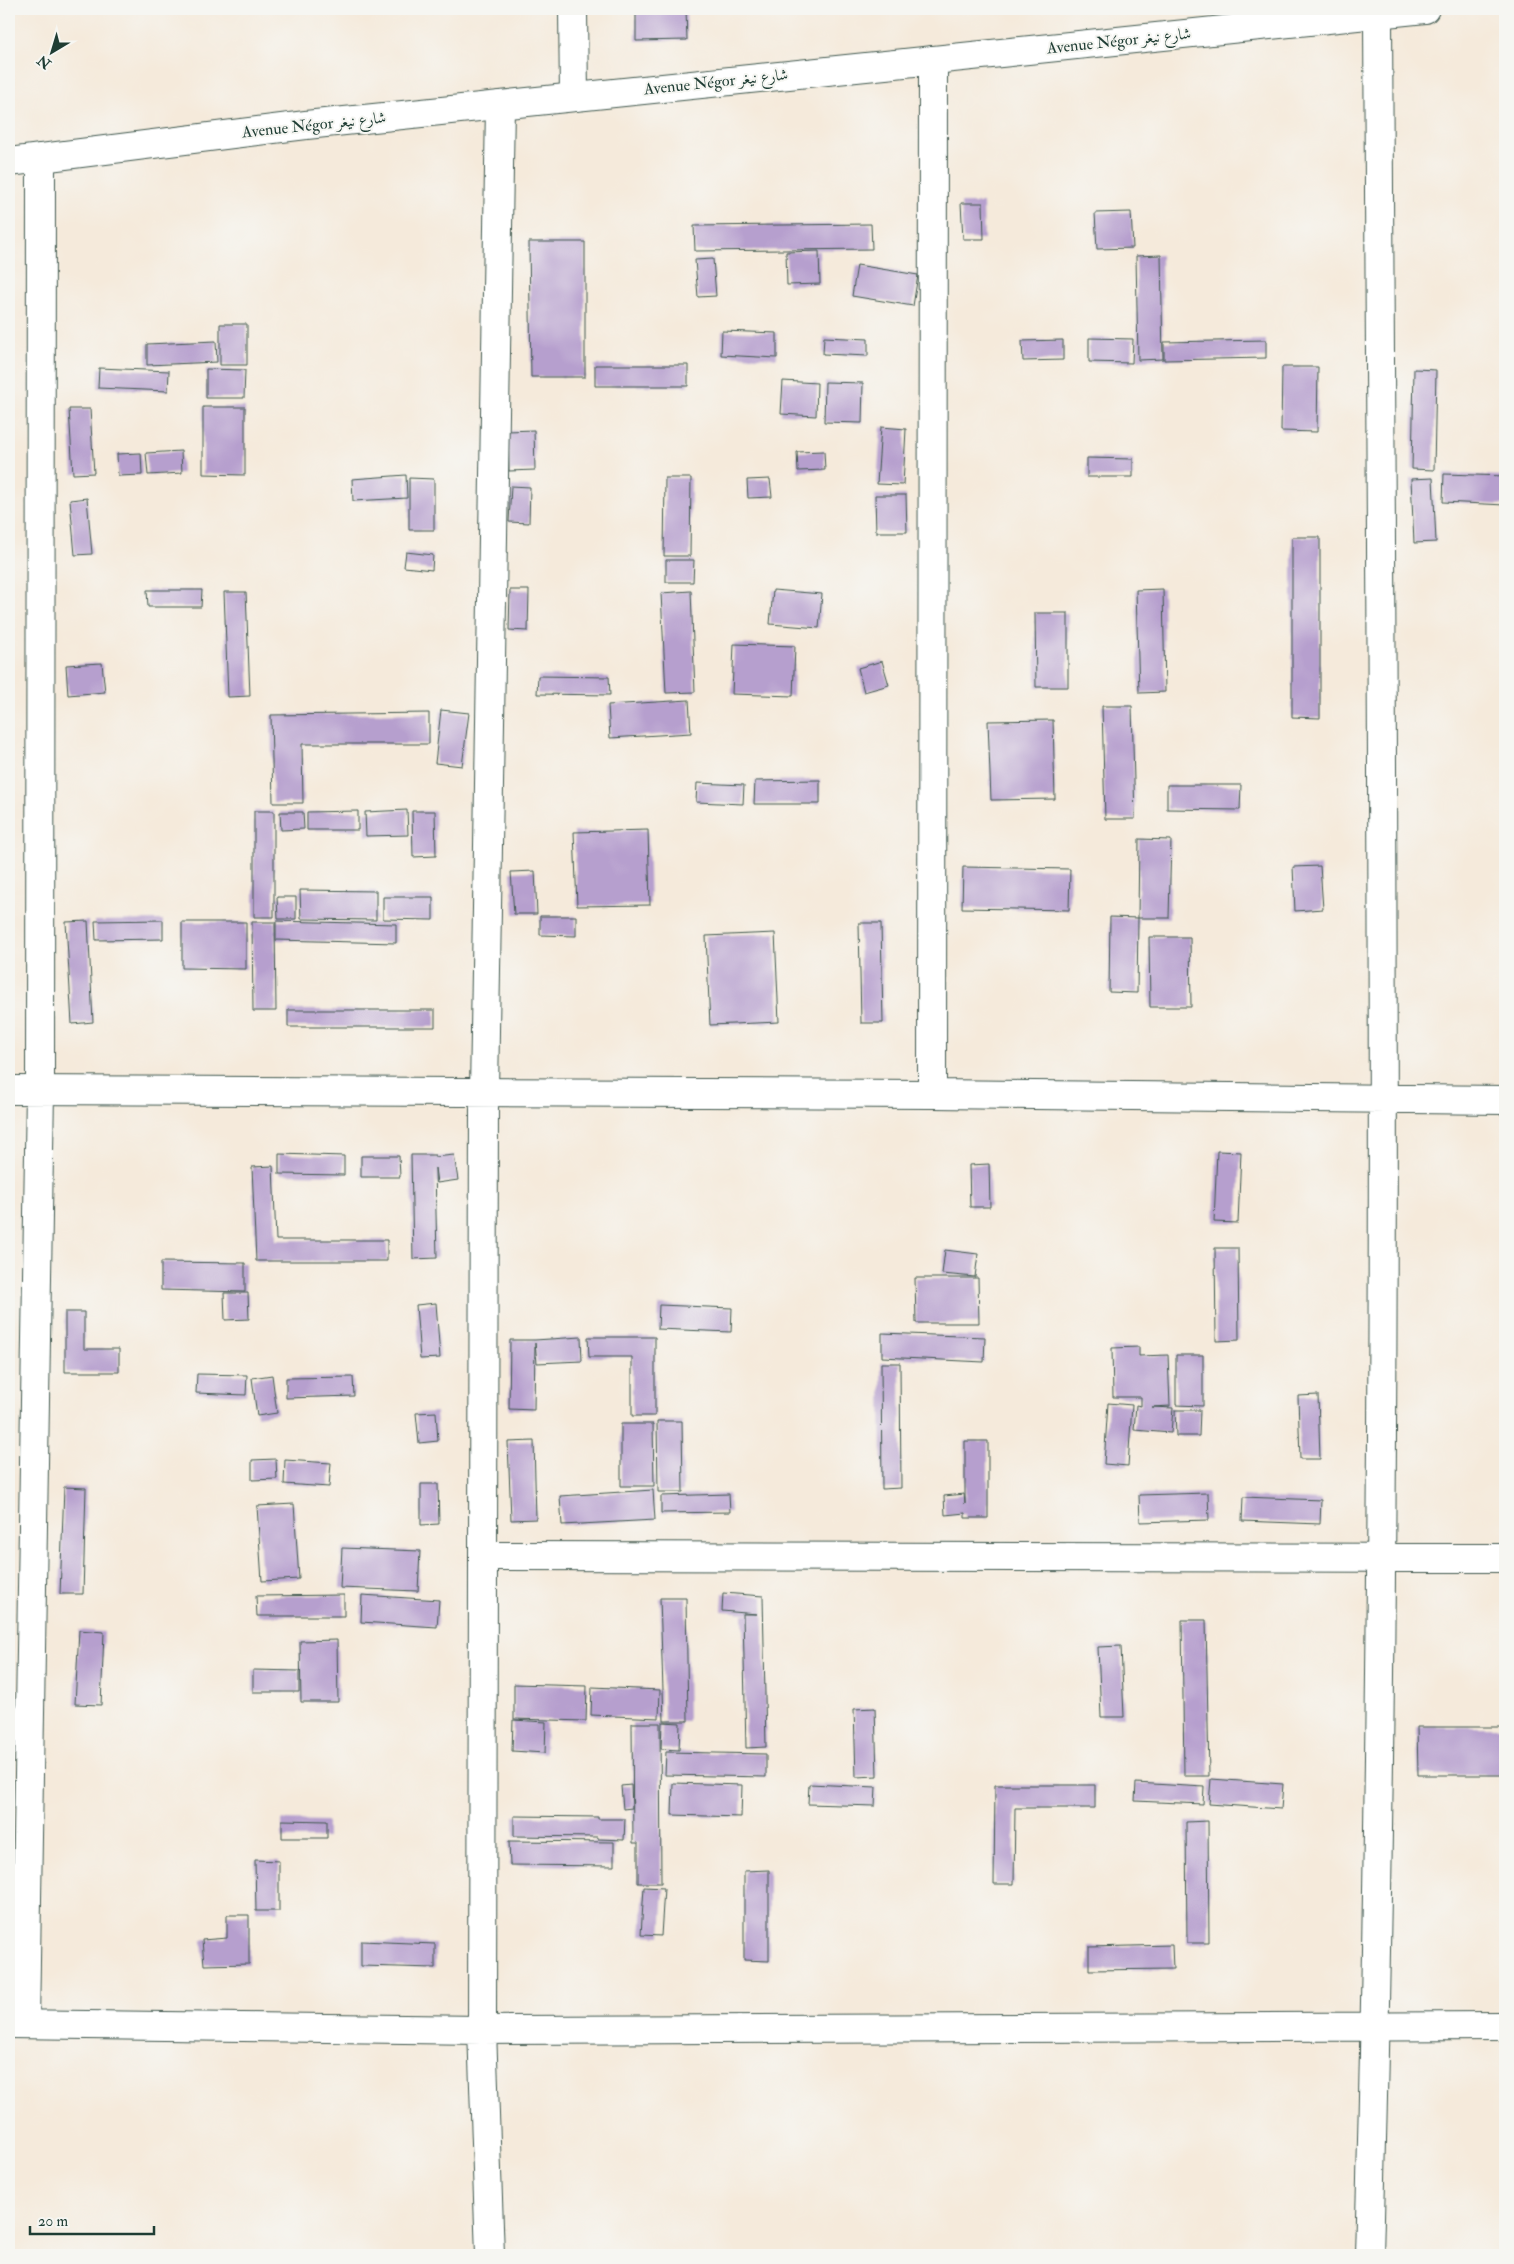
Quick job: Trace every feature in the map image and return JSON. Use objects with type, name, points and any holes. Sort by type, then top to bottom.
[{"type":"street","points":[[573,9],[574,97]]},
{"type":"street","name":"Avenue Négor شارع نيغر","points":[[9,162],[296,126],[1425,9]]},
{"type":"street","points":[[1370,2255],[1382,1558],[1383,831],[1378,14]]},
{"type":"street","points":[[932,1094],[933,60]]},
{"type":"street","points":[[490,2255],[482,2030],[484,1092],[500,105]]},
{"type":"street","points":[[41,158],[40,1090],[17,2024],[482,2030],[1505,2026]]},
{"type":"street","points":[[9,1090],[932,1094],[1505,1100]]},
{"type":"street","points":[[484,1556],[1505,1558]]},
{"type":"building","points":[[636,9],[686,9],[687,40],[636,41]]},
{"type":"building","points":[[961,203],[983,203],[984,239],[963,239]]},
{"type":"building","points":[[1131,212],[1133,248],[1097,249],[1095,213]]},
{"type":"building","points":[[871,224],[872,249],[695,251],[694,226]]},
{"type":"building","points":[[529,242],[585,242],[585,377],[531,377]]},
{"type":"building","points":[[819,251],[820,284],[787,285],[786,252]]},
{"type":"building","points":[[1161,255],[1163,359],[1138,360],[1136,256]]},
{"type":"building","points":[[713,259],[716,296],[698,297],[695,260]]},
{"type":"building","points":[[857,265],[918,275],[913,306],[852,296]]},
{"type":"building","points":[[220,324],[247,324],[247,365],[220,365]]},
{"type":"building","points":[[722,331],[777,333],[777,358],[721,355]]},
{"type":"building","points":[[824,337],[868,339],[868,356],[823,354]]},
{"type":"building","points":[[1089,338],[1133,339],[1132,363],[1089,362]]},
{"type":"building","points":[[1063,340],[1063,360],[1023,361],[1022,341]]},
{"type":"building","points":[[1266,340],[1266,358],[1164,360],[1164,342]]},
{"type":"building","points":[[216,341],[217,362],[147,365],[147,344]]},
{"type":"building","points":[[595,365],[688,365],[688,386],[595,386]]},
{"type":"building","points":[[1282,367],[1318,367],[1317,432],[1281,431]]},
{"type":"building","points":[[99,368],[169,371],[168,391],[98,388]]},
{"type":"building","points":[[206,369],[245,370],[244,398],[206,398]]},
{"type":"building","points":[[1414,369],[1436,370],[1434,470],[1412,469]]},
{"type":"building","points":[[783,381],[817,383],[816,416],[781,414]]},
{"type":"building","points":[[825,382],[863,383],[862,423],[824,422]]},
{"type":"building","points":[[203,407],[245,407],[245,475],[203,474]]},
{"type":"building","points":[[69,409],[90,409],[94,473],[73,474]]},
{"type":"building","points":[[881,427],[906,429],[903,485],[877,484]]},
{"type":"building","points":[[534,430],[535,470],[509,471],[508,431]]},
{"type":"building","points":[[181,451],[182,473],[148,475],[146,453]]},
{"type":"building","points":[[824,451],[825,470],[798,471],[797,452]]},
{"type":"building","points":[[141,453],[142,475],[118,476],[117,454]]},
{"type":"building","points":[[1087,458],[1133,459],[1133,477],[1087,477]]},
{"type":"building","points":[[1444,474],[1505,476],[1505,505],[1443,502]]},
{"type":"building","points":[[406,475],[407,498],[353,501],[352,479]]},
{"type":"building","points":[[409,478],[434,479],[434,530],[409,530]]},
{"type":"building","points":[[665,478],[691,478],[690,556],[664,556]]},
{"type":"building","points":[[1433,478],[1436,542],[1414,543],[1411,479]]},
{"type":"building","points":[[770,479],[772,497],[748,498],[747,480]]},
{"type":"building","points":[[511,486],[530,487],[529,523],[509,522]]},
{"type":"building","points":[[875,495],[906,495],[907,532],[876,532]]},
{"type":"building","points":[[87,498],[92,554],[75,555],[70,500]]},
{"type":"building","points":[[1292,537],[1320,537],[1320,718],[1292,717]]},
{"type":"building","points":[[406,552],[433,555],[432,570],[404,567]]},
{"type":"building","points":[[666,560],[694,560],[693,582],[666,582]]},
{"type":"building","points":[[1163,589],[1165,692],[1139,693],[1136,590]]},
{"type":"building","points":[[147,590],[202,590],[201,607],[148,607]]},
{"type":"building","points":[[510,590],[529,590],[528,631],[509,630]]},
{"type":"building","points":[[773,590],[822,594],[819,628],[770,624]]},
{"type":"building","points":[[691,591],[695,692],[666,693],[661,593]]},
{"type":"building","points":[[224,592],[246,592],[250,696],[228,697]]},
{"type":"building","points":[[1035,613],[1068,613],[1068,687],[1036,687]]},
{"type":"building","points":[[734,644],[795,646],[793,696],[732,694]]},
{"type":"building","points":[[882,661],[889,685],[864,692],[858,668]]},
{"type":"building","points":[[102,663],[105,692],[68,695],[66,665]]},
{"type":"building","points":[[538,676],[609,677],[610,695],[537,694]]},
{"type":"building","points":[[689,700],[691,733],[610,738],[608,705]]},
{"type":"building","points":[[1102,706],[1132,706],[1135,819],[1105,819]]},
{"type":"building","points":[[441,710],[469,713],[462,766],[435,763]]},
{"type":"building","points":[[429,713],[429,744],[302,744],[303,803],[273,803],[271,715]]},
{"type":"building","points":[[1053,720],[1055,799],[991,800],[988,721]]},
{"type":"building","points":[[820,780],[820,804],[754,804],[755,781]]},
{"type":"building","points":[[697,783],[744,785],[743,804],[696,802]]},
{"type":"building","points":[[1167,785],[1241,785],[1240,810],[1167,809]]},
{"type":"building","points":[[407,810],[408,835],[366,836],[365,812]]},
{"type":"building","points":[[254,811],[274,811],[274,917],[254,917]]},
{"type":"building","points":[[358,811],[358,830],[307,830],[307,812]]},
{"type":"building","points":[[412,811],[435,811],[436,856],[413,857]]},
{"type":"building","points":[[280,812],[303,812],[304,829],[281,830]]},
{"type":"building","points":[[648,830],[650,905],[577,906],[574,832]]},
{"type":"building","points":[[1139,839],[1171,840],[1169,918],[1138,918]]},
{"type":"building","points":[[1320,866],[1323,909],[1295,911],[1293,867]]},
{"type":"building","points":[[963,867],[1070,869],[1069,910],[962,908]]},
{"type":"building","points":[[535,871],[537,914],[514,914],[511,872]]},
{"type":"building","points":[[300,890],[376,891],[376,920],[301,919]]},
{"type":"building","points":[[277,897],[296,897],[296,919],[278,919]]},
{"type":"building","points":[[383,897],[433,897],[433,920],[383,919]]},
{"type":"building","points":[[540,916],[576,916],[576,936],[540,935]]},
{"type":"building","points":[[1110,917],[1138,918],[1137,993],[1109,992]]},
{"type":"building","points":[[163,920],[163,939],[96,940],[95,921]]},
{"type":"building","points":[[88,921],[93,1022],[72,1024],[66,922]]},
{"type":"building","points":[[276,921],[396,924],[396,943],[276,940]]},
{"type":"building","points":[[182,922],[246,922],[246,969],[182,968]]},
{"type":"building","points":[[252,922],[275,922],[276,1011],[253,1011]]},
{"type":"building","points":[[859,923],[881,923],[883,1023],[861,1023]]},
{"type":"building","points":[[775,933],[779,1022],[710,1025],[706,936]]},
{"type":"building","points":[[1149,937],[1190,937],[1191,1007],[1150,1007]]},
{"type":"building","points":[[288,1010],[435,1010],[435,1027],[288,1027]]},
{"type":"building","points":[[1217,1151],[1241,1152],[1238,1223],[1214,1222]]},
{"type":"building","points":[[279,1154],[344,1156],[344,1175],[279,1174]]},
{"type":"building","points":[[411,1155],[435,1155],[435,1157],[454,1155],[458,1180],[437,1183],[435,1168],[437,1258],[413,1259]]},
{"type":"building","points":[[361,1156],[399,1156],[400,1177],[361,1177]]},
{"type":"building","points":[[989,1164],[990,1207],[970,1207],[969,1165]]},
{"type":"building","points":[[273,1166],[276,1240],[387,1240],[387,1261],[256,1261],[252,1167]]},
{"type":"building","points":[[1215,1248],[1238,1248],[1239,1340],[1216,1341]]},
{"type":"building","points":[[945,1250],[978,1254],[975,1277],[942,1274]]},
{"type":"building","points":[[161,1262],[245,1263],[245,1292],[161,1290]]},
{"type":"building","points":[[915,1278],[978,1278],[979,1323],[916,1323]]},
{"type":"building","points":[[224,1293],[248,1293],[249,1319],[225,1320]]},
{"type":"building","points":[[436,1303],[440,1358],[420,1359],[416,1305]]},
{"type":"building","points":[[659,1305],[732,1308],[731,1332],[658,1329]]},
{"type":"building","points":[[65,1312],[84,1312],[84,1349],[119,1349],[119,1372],[65,1372]]},
{"type":"building","points":[[882,1333],[985,1337],[984,1362],[882,1357]]},
{"type":"building","points":[[581,1337],[582,1361],[537,1363],[535,1343],[534,1410],[509,1409],[510,1340]]},
{"type":"building","points":[[588,1337],[655,1337],[655,1416],[632,1416],[632,1357],[589,1357]]},
{"type":"building","points":[[1139,1347],[1139,1356],[1168,1355],[1170,1406],[1152,1407],[1173,1408],[1171,1433],[1134,1430],[1136,1405],[1141,1406],[1141,1397],[1113,1397],[1112,1348]]},
{"type":"building","points":[[1176,1355],[1203,1355],[1203,1406],[1176,1405]]},
{"type":"building","points":[[881,1363],[900,1363],[901,1488],[882,1489]]},
{"type":"building","points":[[197,1374],[247,1375],[246,1395],[196,1393]]},
{"type":"building","points":[[272,1375],[277,1413],[257,1416],[252,1378]]},
{"type":"building","points":[[353,1377],[354,1396],[286,1398],[286,1378]]},
{"type":"building","points":[[1318,1395],[1320,1459],[1300,1459],[1298,1396]]},
{"type":"building","points":[[1108,1403],[1132,1405],[1128,1466],[1104,1464]]},
{"type":"building","points":[[1175,1410],[1200,1410],[1199,1436],[1176,1436]]},
{"type":"building","points":[[436,1412],[438,1441],[419,1443],[416,1413]]},
{"type":"building","points":[[657,1421],[682,1421],[683,1492],[658,1492]]},
{"type":"building","points":[[621,1424],[653,1424],[654,1486],[621,1486]]},
{"type":"building","points":[[534,1441],[536,1519],[511,1520],[508,1442]]},
{"type":"building","points":[[965,1441],[988,1441],[988,1518],[965,1518],[965,1513],[945,1515],[944,1496],[964,1494],[965,1504]]},
{"type":"building","points":[[276,1459],[277,1479],[252,1480],[252,1460]]},
{"type":"building","points":[[285,1460],[331,1463],[329,1487],[284,1484]]},
{"type":"building","points":[[421,1484],[438,1484],[439,1524],[421,1525]]},
{"type":"building","points":[[64,1487],[86,1488],[83,1594],[60,1594]]},
{"type":"building","points":[[653,1490],[655,1520],[562,1525],[560,1496]]},
{"type":"building","points":[[1208,1493],[1209,1520],[1140,1522],[1139,1495]]},
{"type":"building","points":[[729,1494],[730,1512],[661,1513],[661,1496]]},
{"type":"building","points":[[1243,1497],[1321,1500],[1320,1524],[1242,1521]]},
{"type":"building","points":[[294,1504],[299,1579],[262,1581],[257,1506]]},
{"type":"building","points":[[342,1548],[420,1551],[418,1591],[340,1588]]},
{"type":"building","points":[[723,1593],[763,1596],[766,1747],[746,1748],[743,1614],[757,1614],[722,1611]]},
{"type":"building","points":[[344,1595],[344,1616],[257,1616],[256,1596]]},
{"type":"building","points":[[362,1595],[439,1600],[437,1627],[361,1622]]},
{"type":"building","points":[[660,1598],[686,1598],[688,1721],[664,1721]]},
{"type":"building","points":[[1182,1620],[1206,1620],[1209,1776],[1184,1776]]},
{"type":"building","points":[[79,1630],[104,1632],[101,1705],[75,1704]]},
{"type":"building","points":[[337,1640],[338,1702],[301,1702],[300,1641]]},
{"type":"building","points":[[1121,1646],[1124,1717],[1101,1717],[1098,1647]]},
{"type":"building","points":[[253,1670],[299,1671],[299,1692],[253,1692]]},
{"type":"building","points":[[514,1684],[587,1686],[586,1721],[514,1719]]},
{"type":"building","points":[[592,1687],[660,1690],[659,1718],[591,1715]]},
{"type":"building","points":[[875,1708],[877,1776],[856,1777],[854,1709]]},
{"type":"building","points":[[513,1720],[546,1722],[545,1753],[512,1751]]},
{"type":"building","points":[[662,1722],[680,1723],[679,1750],[661,1749]]},
{"type":"building","points":[[632,1723],[660,1723],[661,1883],[638,1883],[638,1843],[633,1843]]},
{"type":"building","points":[[1417,1727],[1505,1727],[1505,1775],[1418,1775]]},
{"type":"building","points":[[666,1752],[766,1754],[766,1777],[665,1775]]},
{"type":"building","points":[[1211,1779],[1283,1784],[1281,1809],[1209,1804]]},
{"type":"building","points":[[673,1783],[742,1785],[741,1817],[672,1815]]},
{"type":"building","points":[[1136,1783],[1204,1787],[1203,1804],[1135,1801]]},
{"type":"building","points":[[809,1784],[876,1787],[875,1806],[808,1804]]},
{"type":"building","points":[[631,1785],[632,1808],[623,1809],[621,1786]]},
{"type":"building","points":[[995,1785],[1095,1785],[1095,1808],[1015,1808],[1014,1884],[994,1884]]},
{"type":"building","points":[[514,1816],[625,1819],[624,1840],[598,1839],[598,1837],[514,1836]]},
{"type":"building","points":[[282,1820],[327,1821],[327,1838],[282,1838]]},
{"type":"building","points":[[1208,1821],[1209,1943],[1187,1943],[1186,1822]]},
{"type":"building","points":[[509,1841],[614,1842],[614,1866],[510,1865]]},
{"type":"building","points":[[255,1860],[279,1861],[279,1911],[256,1911]]},
{"type":"building","points":[[769,1870],[769,1961],[744,1960],[744,1871]]},
{"type":"building","points":[[644,1887],[664,1888],[661,1936],[641,1935]]},
{"type":"building","points":[[227,1915],[249,1915],[249,1964],[204,1965],[202,1940],[227,1938]]},
{"type":"building","points":[[361,1941],[435,1944],[435,1968],[361,1966]]},
{"type":"building","points":[[1172,1945],[1173,1969],[1089,1970],[1089,1947]]}]
